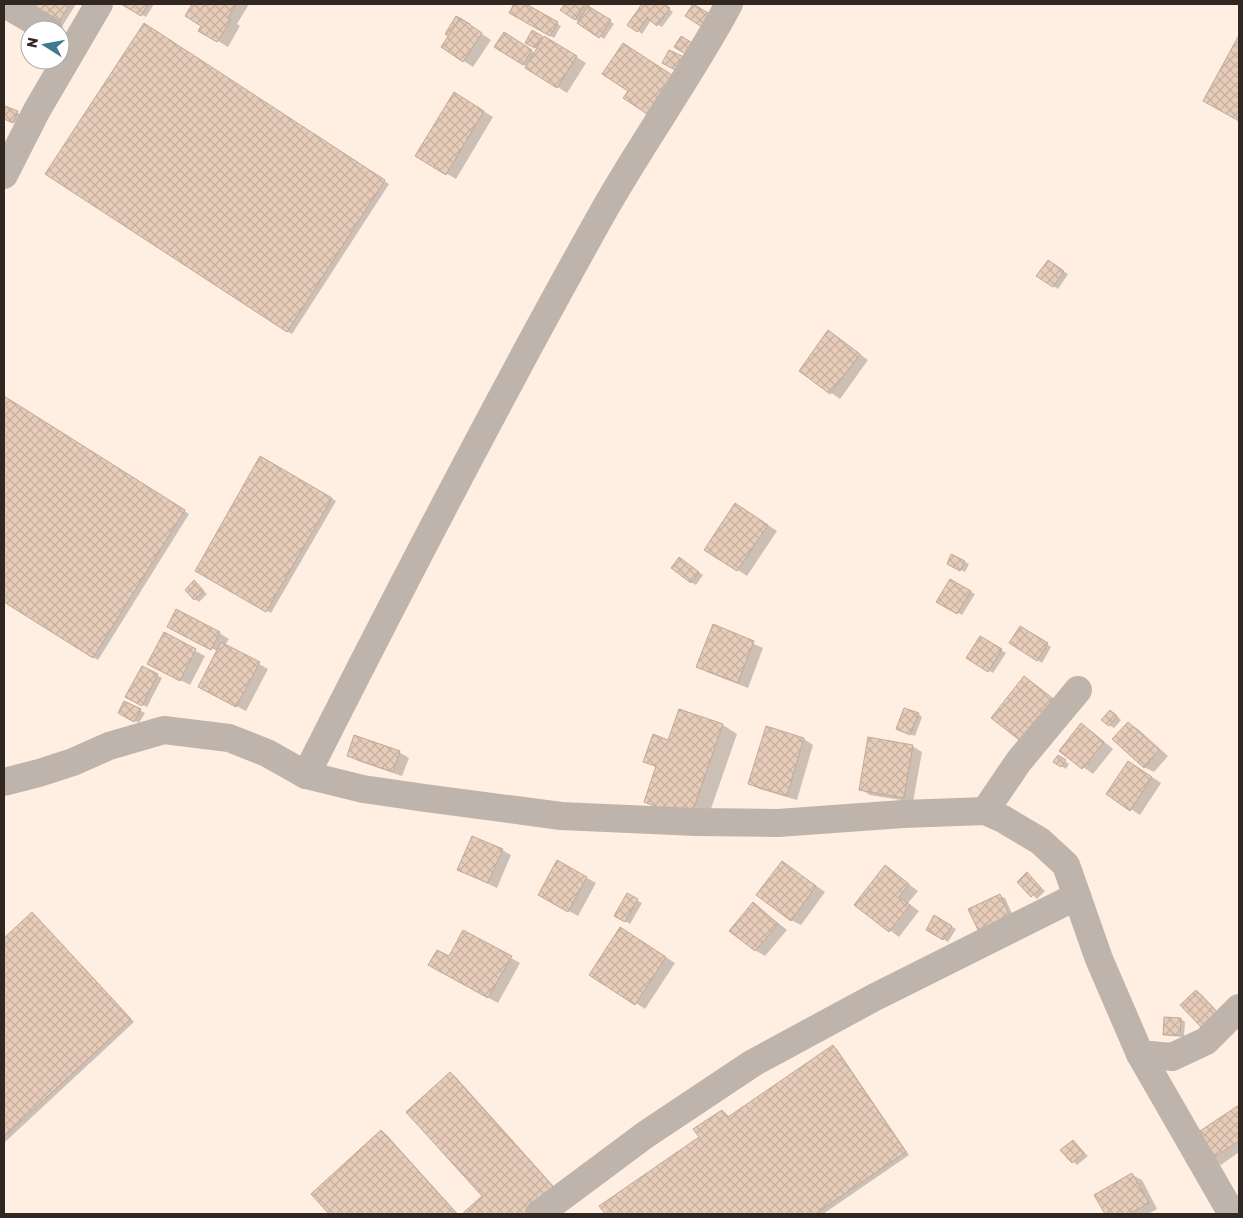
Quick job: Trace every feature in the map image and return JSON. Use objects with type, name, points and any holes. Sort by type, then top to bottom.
[{"type":"street","points":[[5,4],[32,20]]},
{"type":"street","points":[[70,39],[98,4]]},
{"type":"street","points":[[306,775],[407,575],[520,361],[605,209],[729,4]]},
{"type":"street","points":[[4,175],[55,70]]},
{"type":"street","points":[[985,811],[1019,761],[1078,690]]},
{"type":"street","points":[[4,782],[73,762],[109,746],[164,730],[229,738],[266,753],[306,775],[363,788],[552,815],[696,822],[778,823],[903,814],[985,811],[1040,841],[1066,865],[1099,959],[1140,1054],[1232,1214]]},
{"type":"street","points":[[539,1214],[645,1135],[753,1063],[875,997],[1077,896]]},
{"type":"street","points":[[1140,1054],[1172,1057],[1206,1041],[1239,1008]]},
{"type":"building","points":[[18,4],[70,4],[60,20],[44,20]]},
{"type":"building","points":[[121,4],[148,4],[141,16]]},
{"type":"building","points":[[192,4],[236,4],[228,18],[231,20],[217,42],[198,31],[201,26],[185,16]]},
{"type":"building","points":[[514,4],[526,4],[558,22],[550,36],[509,13]]},
{"type":"building","points":[[565,4],[585,4],[575,20],[560,10]]},
{"type":"building","points":[[642,4],[664,4],[670,8],[657,26],[647,18],[637,32],[627,25]]},
{"type":"building","points":[[693,4],[710,14],[702,27],[685,16]]},
{"type":"building","points":[[588,6],[611,20],[599,38],[577,23]]},
{"type":"building","points":[[456,16],[470,24],[458,43],[445,34]]},
{"type":"building","points":[[460,18],[482,33],[463,62],[441,47]]},
{"type":"building","points":[[144,23],[385,180],[287,332],[45,174]]},
{"type":"building","points":[[532,30],[542,36],[535,48],[525,43]]},
{"type":"building","points":[[504,32],[532,50],[523,65],[494,47]]},
{"type":"building","points":[[1239,35],[1239,121],[1203,101]]},
{"type":"building","points":[[544,36],[577,56],[557,88],[525,68]]},
{"type":"building","points":[[681,36],[694,44],[687,55],[674,47]]},
{"type":"building","points":[[623,43],[672,75],[647,114],[623,98],[628,91],[602,74]]},
{"type":"building","points":[[669,50],[684,57],[677,71],[662,63]]},
{"type":"building","points":[[454,92],[484,111],[446,175],[415,156]]},
{"type":"building","points":[[5,106],[18,111],[13,123],[4,119]]},
{"type":"building","points":[[1048,260],[1064,271],[1053,287],[1036,276]]},
{"type":"building","points":[[828,330],[860,354],[830,394],[799,371]]},
{"type":"building","points":[[4,396],[185,510],[93,658],[4,602]]},
{"type":"building","points":[[260,456],[332,498],[266,612],[195,571]]},
{"type":"building","points":[[735,503],[768,525],[737,571],[704,550]]},
{"type":"building","points":[[951,554],[965,561],[960,571],[947,564]]},
{"type":"building","points":[[679,557],[699,572],[691,583],[671,568]]},
{"type":"building","points":[[950,579],[971,591],[957,614],[936,602]]},
{"type":"building","points":[[194,580],[204,591],[194,600],[185,590]]},
{"type":"building","points":[[176,609],[220,632],[211,650],[167,627]]},
{"type":"building","points":[[713,624],[754,641],[738,683],[696,667]]},
{"type":"building","points":[[1020,626],[1048,643],[1037,661],[1009,643]]},
{"type":"building","points":[[164,632],[196,649],[180,681],[147,664]]},
{"type":"building","points":[[980,636],[1002,649],[988,672],[966,658]]},
{"type":"building","points":[[221,642],[260,662],[236,707],[198,687]]},
{"type":"building","points":[[142,666],[158,674],[142,706],[125,697]]},
{"type":"building","points":[[1024,676],[1060,704],[1027,746],[991,718]]},
{"type":"building","points":[[124,701],[141,709],[134,722],[118,713]]},
{"type":"building","points":[[904,708],[919,713],[910,735],[896,729]]},
{"type":"building","points":[[679,709],[723,724],[690,819],[644,802],[656,766],[643,762],[653,734],[668,740]]},
{"type":"building","points":[[1110,710],[1117,716],[1109,726],[1101,720]]},
{"type":"building","points":[[1128,722],[1159,750],[1144,768],[1112,739]]},
{"type":"building","points":[[1081,723],[1104,742],[1082,769],[1059,751]]},
{"type":"building","points":[[766,726],[804,738],[787,796],[748,784]]},
{"type":"building","points":[[354,735],[400,751],[393,772],[347,756]]},
{"type":"building","points":[[868,737],[913,745],[904,798],[859,790]]},
{"type":"building","points":[[1058,755],[1066,760],[1061,767],[1053,762]]},
{"type":"building","points":[[1128,761],[1152,777],[1130,811],[1106,794]]},
{"type":"building","points":[[472,836],[503,849],[488,883],[457,870]]},
{"type":"building","points":[[557,860],[587,877],[568,912],[538,895]]},
{"type":"building","points":[[782,861],[816,886],[791,921],[756,895]]},
{"type":"building","points":[[885,865],[909,884],[899,897],[910,905],[889,932],[854,905]]},
{"type":"building","points":[[1027,872],[1041,888],[1031,897],[1017,882]]},
{"type":"building","points":[[627,893],[638,899],[625,922],[614,916]]},
{"type":"building","points":[[1000,894],[1010,916],[978,930],[968,909]]},
{"type":"building","points":[[753,902],[778,924],[755,951],[729,931]]},
{"type":"building","points":[[32,912],[131,1019],[4,1137],[4,938]]},
{"type":"building","points":[[934,915],[952,926],[943,940],[926,930]]},
{"type":"building","points":[[620,927],[666,957],[635,1005],[589,975]]},
{"type":"building","points":[[463,930],[512,956],[488,998],[428,965],[437,950],[449,956]]},
{"type":"building","points":[[1196,990],[1217,1012],[1201,1027],[1180,1005]]},
{"type":"building","points":[[1164,1017],[1181,1018],[1180,1035],[1163,1035]]},
{"type":"building","points":[[833,1045],[906,1152],[815,1214],[605,1214],[599,1206],[699,1137],[693,1129],[722,1110],[728,1117]]},
{"type":"building","points":[[450,1072],[555,1189],[527,1214],[462,1214],[482,1196],[406,1112]]},
{"type":"building","points":[[1239,1105],[1239,1141],[1210,1160],[1194,1135]]},
{"type":"building","points":[[381,1130],[457,1214],[329,1214],[311,1194]]},
{"type":"building","points":[[1073,1140],[1084,1153],[1072,1163],[1060,1150]]},
{"type":"building","points":[[1132,1173],[1149,1203],[1129,1214],[1105,1214],[1094,1195]]}]
